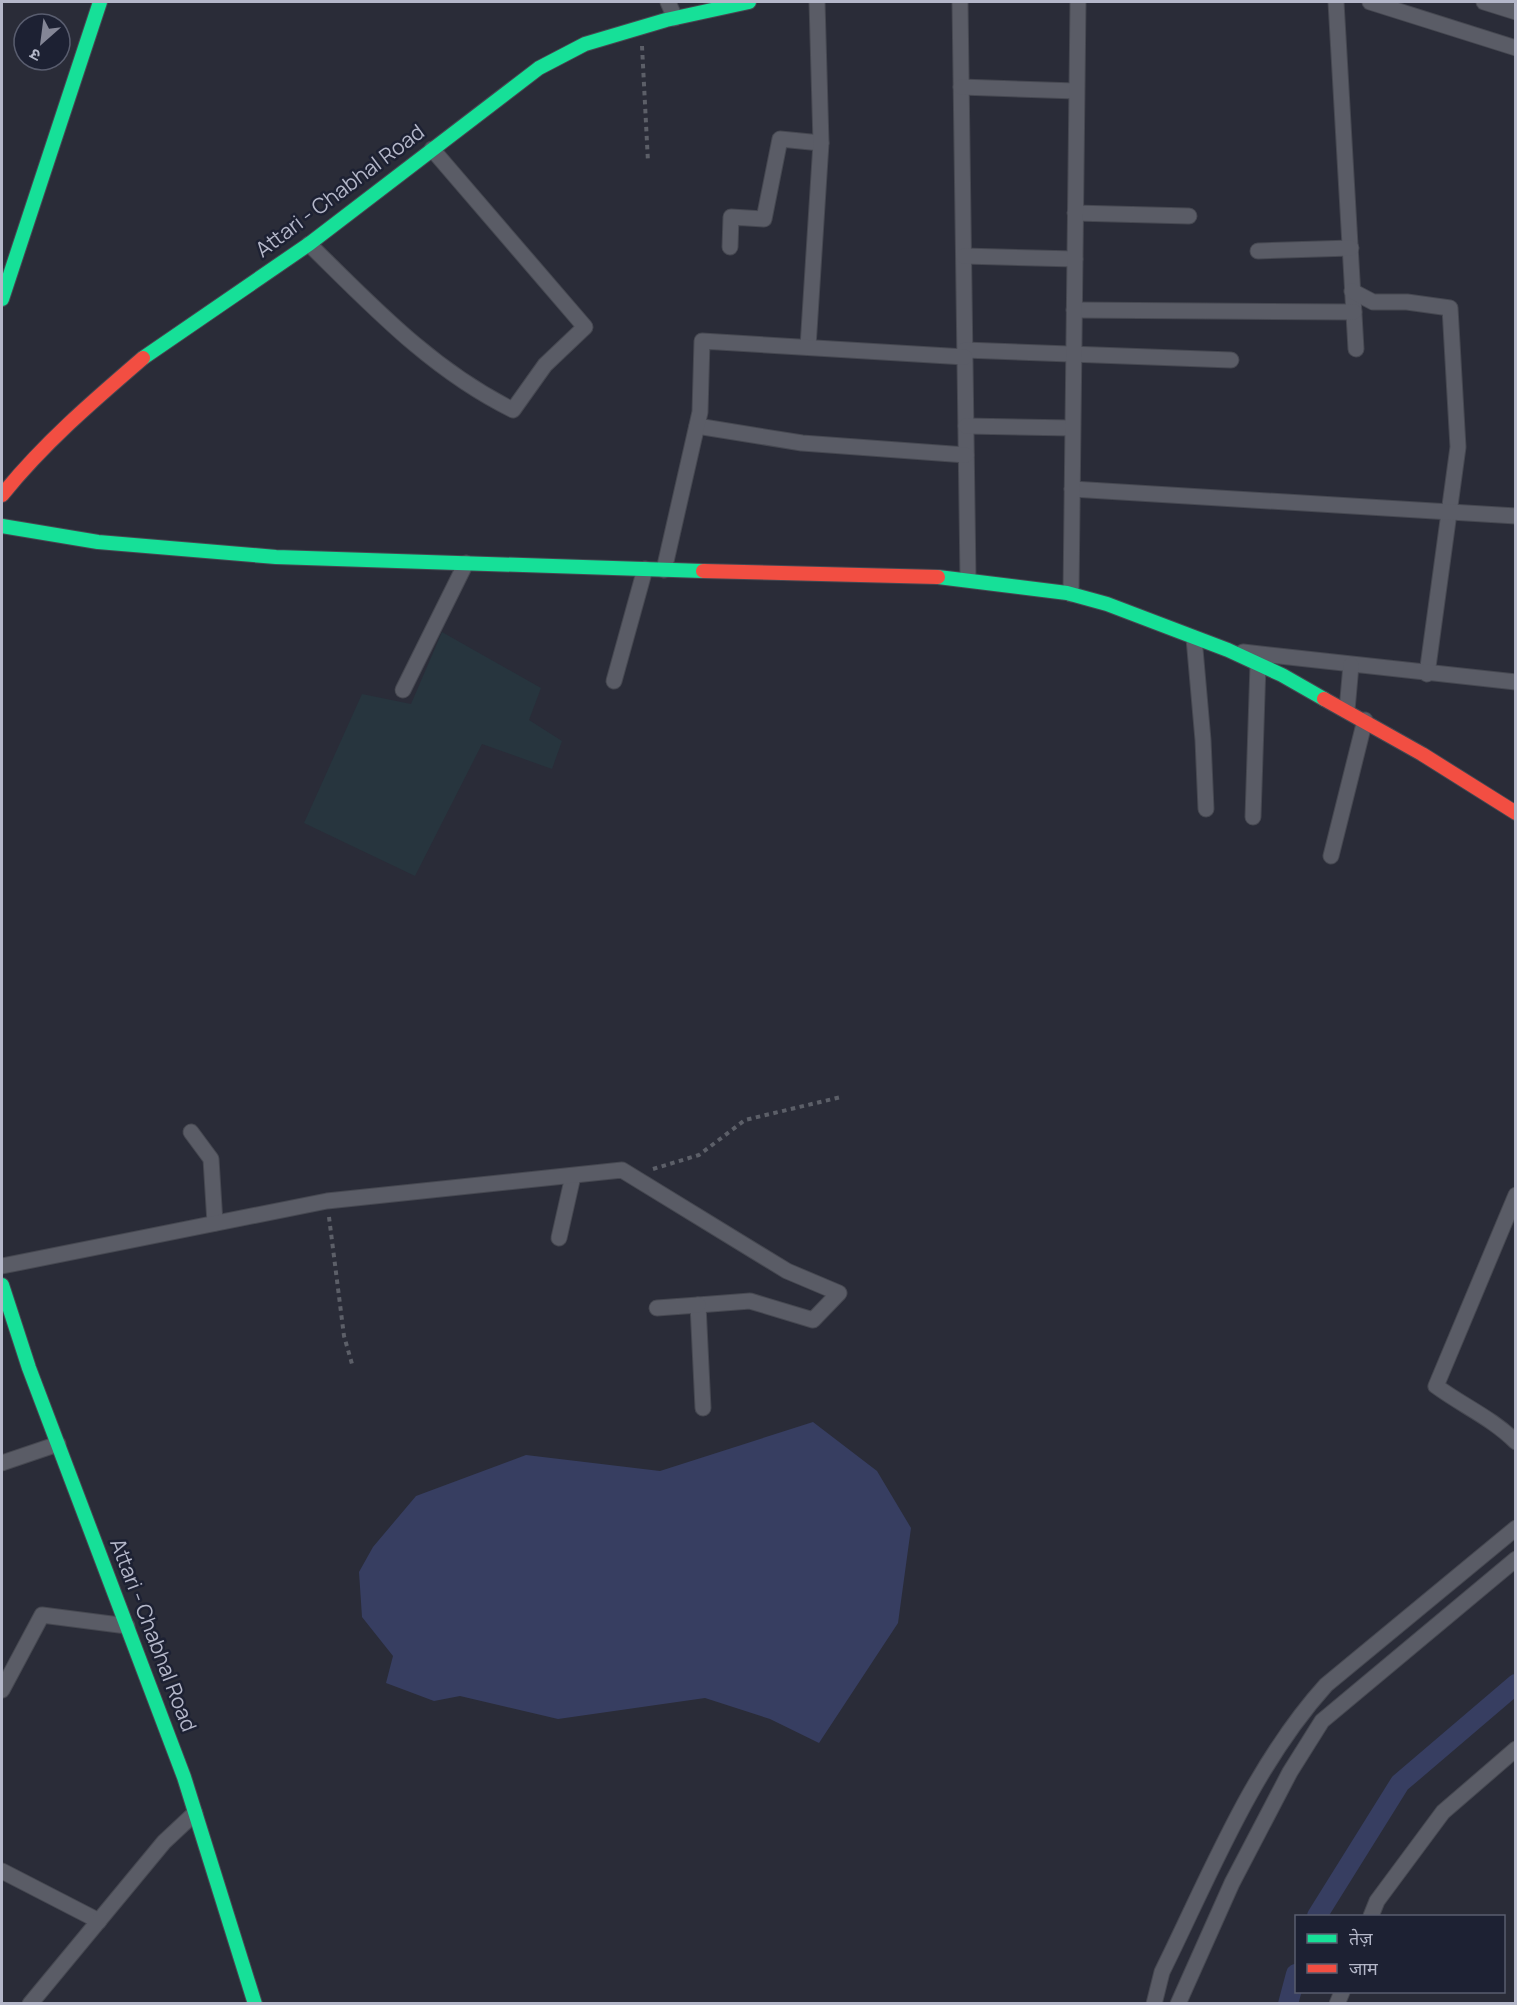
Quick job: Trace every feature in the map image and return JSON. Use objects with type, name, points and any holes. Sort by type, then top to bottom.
[{"type":"street","points":[[2,299],[100,2]]},
{"type":"street","points":[[668,2],[675,18]]},
{"type":"street","name":"Attari - Chabhal Road","points":[[2,495],[33,458],[74,418],[157,347],[309,244],[539,68],[585,44],[675,18],[749,2]]},
{"type":"street","points":[[808,347],[821,143],[817,2]]},
{"type":"street","points":[[960,2],[968,579]]},
{"type":"street","points":[[1071,594],[1078,2]]},
{"type":"street","points":[[1336,2],[1356,349]]},
{"type":"street","points":[[1370,2],[1515,48]]},
{"type":"street","points":[[1484,2],[1515,12]]},
{"type":"street","points":[[961,87],[1076,91]]},
{"type":"street","points":[[730,246],[731,217],[764,219],[780,139],[821,143]]},
{"type":"street","points":[[309,244],[428,357],[464,384],[513,410],[545,365],[585,327],[432,149]]},
{"type":"street","points":[[1075,213],[1189,216]]},
{"type":"street","points":[[1258,251],[1351,248]]},
{"type":"street","points":[[964,256],[1075,259]]},
{"type":"street","points":[[1352,291],[1373,302],[1407,302],[1450,308],[1458,447],[1451,514],[1427,674]]},
{"type":"street","points":[[1074,310],[1354,312]]},
{"type":"street","points":[[664,570],[697,426],[702,341],[965,354],[1073,354],[1231,360]]},
{"type":"street","points":[[697,426],[802,443],[966,455]]},
{"type":"street","points":[[966,426],[1072,428]]},
{"type":"street","points":[[1072,489],[1451,514],[1515,516]]},
{"type":"street","points":[[2,526],[98,542],[265,556],[664,570],[922,575],[968,579],[1071,594],[1107,604],[1228,650],[1258,664],[1365,720],[1515,813]]},
{"type":"street","points":[[403,690],[466,563]]},
{"type":"street","points":[[614,681],[645,569]]},
{"type":"street","points":[[1194,638],[1203,740],[1206,809]]},
{"type":"street","points":[[1228,650],[1427,674],[1515,682]]},
{"type":"street","points":[[1253,817],[1258,664]]},
{"type":"street","points":[[1347,710],[1351,665]]},
{"type":"street","points":[[1331,856],[1365,720]]},
{"type":"street","points":[[191,1132],[211,1159],[215,1224]]},
{"type":"street","points":[[2,1266],[327,1201],[622,1170],[787,1271],[838,1293],[813,1320],[750,1300],[657,1308]]},
{"type":"street","points":[[559,1238],[573,1176]]},
{"type":"street","points":[[1515,1195],[1436,1386],[1458,1402],[1498,1424],[1515,1442]]},
{"type":"street","name":"Attari - Chabhal Road","points":[[2,1285],[58,1444],[195,1813],[255,2004]]},
{"type":"street","points":[[698,1305],[703,1408]]},
{"type":"street","points":[[2,1463],[58,1444]]},
{"type":"street","points":[[1154,2004],[1161,1972],[1255,1784],[1300,1713],[1326,1685],[1515,1528]]},
{"type":"street","points":[[1178,2004],[1232,1883],[1290,1773],[1322,1721],[1515,1559]]},
{"type":"street","points":[[2,1690],[42,1615],[127,1626]]},
{"type":"street","points":[[1372,1915],[1377,1901],[1443,1812],[1515,1749]]},
{"type":"street","points":[[30,2004],[164,1842],[195,1813]]},
{"type":"street","points":[[2,1871],[99,1921]]},
{"type":"path","points":[[641,27],[648,162]]},
{"type":"path","points":[[650,1169],[699,1155],[745,1120],[841,1097]]},
{"type":"path","points":[[327,1201],[344,1336],[352,1364]]},
{"type":"shaded area","points":[[442,632],[541,688],[529,720],[562,741],[552,769],[482,744],[415,876],[304,823],[362,694],[411,704]]},
{"type":"water","points":[[813,1422],[877,1471],[911,1528],[898,1623],[819,1743],[770,1719],[705,1698],[558,1719],[460,1696],[434,1701],[386,1683],[393,1656],[362,1617],[359,1572],[373,1547],[416,1496],[526,1455],[660,1471]]},
{"type":"waterway","points":[[1318,1915],[1400,1783],[1516,1684]]},
{"type":"waterway","points":[[1288,2004],[1295,1978]]},
{"type":"traffic: fast","points":[[2,299],[100,2]]},
{"type":"traffic: fast","points":[[143,358],[309,244],[539,68],[585,44],[666,20],[749,2]]},
{"type":"traffic: fast","points":[[2,526],[98,542],[276,557],[703,571]]},
{"type":"traffic: fast","points":[[938,577],[1067,593],[1107,604],[1228,650],[1282,675],[1324,699]]},
{"type":"traffic: fast","points":[[2,1285],[29,1368],[184,1777],[255,2004]]},
{"type":"traffic: jam","points":[[2,495],[52,440],[143,358]]},
{"type":"traffic: jam","points":[[703,571],[938,577]]},
{"type":"traffic: jam","points":[[1324,699],[1422,754],[1516,813]]}]
